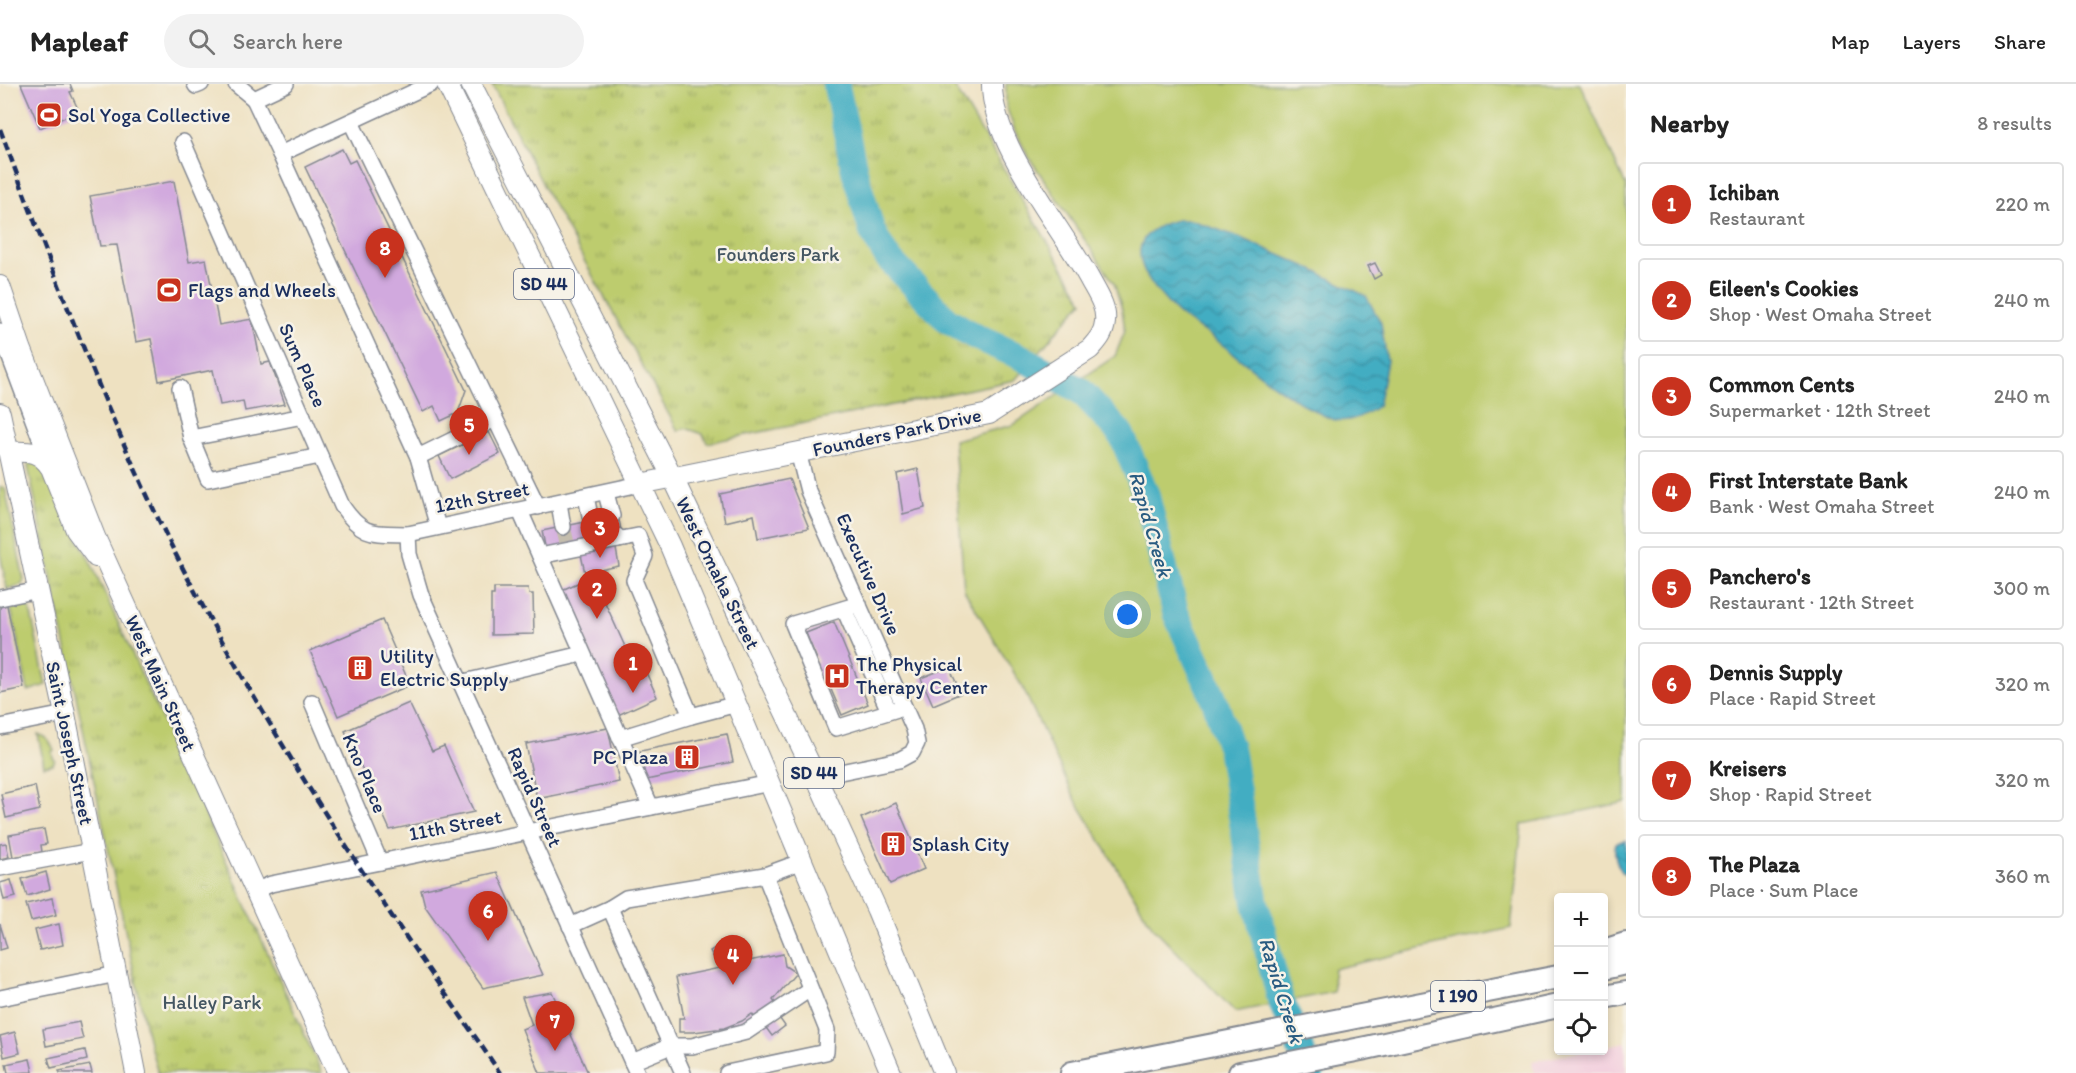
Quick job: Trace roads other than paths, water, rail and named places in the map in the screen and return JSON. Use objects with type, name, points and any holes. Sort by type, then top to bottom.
[{"type":"highway","points":[[1608,950],[1626,944]]},
{"type":"highway","points":[[1608,967],[1626,963]]},
{"type":"highway","points":[[1458,996],[1554,966]]},
{"type":"highway","name":"I 190","points":[[1072,1073],[1554,978]]},
{"type":"highway","points":[[1608,996],[1626,993]]},
{"type":"highway","name":"I 190","points":[[1240,1073],[1554,1007]]},
{"type":"main road","name":"West Omaha Street","points":[[447,84],[670,546],[891,1073]]},
{"type":"main road","name":"West Omaha Street","points":[[471,84],[673,478],[877,910],[944,1073]]},
{"type":"main road","name":"Founders Park Drive","points":[[640,484],[988,414],[1090,349],[1102,336],[1106,322],[1104,306],[1083,267],[1008,146],[994,108],[992,84]]},
{"type":"main road","name":"West Main Street","points":[[0,286],[49,441],[338,1073]]},
{"type":"main road","name":"Saint Joseph Street","points":[[0,413],[5,454],[39,590],[136,1073]]},
{"type":"main road","points":[[5,454],[34,452],[46,460],[76,530],[94,556],[109,569]]},
{"type":"street","points":[[195,84],[196,86],[201,84]]},
{"type":"street","points":[[236,84],[254,99],[280,154],[418,457],[438,527]]},
{"type":"street","points":[[254,99],[286,84]]},
{"type":"street","points":[[280,154],[351,122],[401,90],[431,84]]},
{"type":"street","points":[[351,122],[538,507]]},
{"type":"street","name":"Sum Place","points":[[183,142],[342,506]]},
{"type":"street","points":[[0,331],[49,441],[51,468]]},
{"type":"street","points":[[180,387],[191,438],[208,479],[320,456]]},
{"type":"street","points":[[191,438],[303,416]]},
{"type":"street","points":[[418,457],[495,419]]},
{"type":"street","points":[[5,454],[49,441]]},
{"type":"street","name":"Executive Drive","points":[[798,452],[808,491],[914,729],[917,743],[912,753],[899,760],[816,777]]},
{"type":"street","name":"12th Street","points":[[342,506],[352,521],[365,531],[379,534],[408,534],[640,484]]},
{"type":"street","points":[[606,493],[612,516]]},
{"type":"street","points":[[586,497],[591,520]]},
{"type":"street","points":[[559,503],[563,527]]},
{"type":"street","points":[[520,511],[651,807]]},
{"type":"street","name":"Rapid Street","points":[[408,534],[409,554],[420,595],[634,1067]]},
{"type":"street","points":[[540,556],[597,542],[638,536],[645,556]]},
{"type":"street","points":[[670,546],[645,556],[634,580],[691,716]]},
{"type":"street","points":[[0,598],[39,590]]},
{"type":"street","points":[[859,604],[793,624],[836,728],[904,707]]},
{"type":"street","points":[[844,609],[889,711]]},
{"type":"street","points":[[460,683],[582,654]]},
{"type":"street","name":"Kno Place","points":[[312,702],[380,862]]},
{"type":"street","points":[[620,738],[737,704]]},
{"type":"street","points":[[0,727],[65,714]]},
{"type":"street","name":"11th Street","points":[[255,891],[271,884],[770,783]]},
{"type":"street","points":[[0,868],[92,851]]},
{"type":"street","points":[[570,926],[626,898],[765,875],[803,861]]},
{"type":"street","points":[[727,1073],[826,1052],[827,1030],[765,875]]},
{"type":"street","points":[[610,908],[683,1073]]},
{"type":"street","points":[[0,998],[117,974]]},
{"type":"street","points":[[634,1067],[671,1046],[692,1046],[746,1032],[810,989]]},
{"type":"water","points":[[1177,220],[1191,220],[1241,238],[1366,296],[1381,323],[1387,361],[1378,406],[1353,419],[1342,421],[1327,417],[1280,389],[1175,311],[1150,281],[1140,259],[1140,249],[1151,232]]},
{"type":"water","points":[[1626,840],[1626,876],[1616,861],[1615,852],[1616,843]]},
{"type":"waterway","name":"Rapid Creek","points":[[836,84],[855,173],[872,231],[887,257],[947,320],[978,338],[1019,356],[1081,391],[1121,434],[1146,494],[1176,614],[1213,696],[1231,750],[1255,901],[1280,998],[1310,1073]]},
{"type":"tunnel","points":[[591,520],[596,540]]},
{"type":"tunnel","points":[[563,527],[568,547]]},
{"type":"railway","points":[[0,129],[89,361],[138,475],[192,586],[256,701],[325,813],[388,910],[500,1073]]},
{"type":"place","name":"Sol Yoga Collective","points":[[49,115]]},
{"type":"place","name":"The Plaza","points":[[385,278]]},
{"type":"place","name":"Flags and Wheels","points":[[169,290]]},
{"type":"place","name":"Panchero's","points":[[469,455]]},
{"type":"place","name":"Common Cents","points":[[600,558]]},
{"type":"place","name":"Eileen's Cookies","points":[[597,619]]},
{"type":"place","name":"Utility Electric Supply","points":[[360,668]]},
{"type":"place","name":"The Physical Therapy Center","points":[[837,676]]},
{"type":"place","name":"Ichiban","points":[[633,693]]},
{"type":"place","name":"PC Plaza","points":[[687,757]]},
{"type":"place","name":"Splash City","points":[[893,844]]},
{"type":"place","name":"Dennis Supply","points":[[488,941]]},
{"type":"place","name":"First Interstate Bank","points":[[733,985]]},
{"type":"place","name":"Kreisers","points":[[555,1051]]},
{"type":"park label","name":"Founders Park","points":[[778,254]]},
{"type":"park label","name":"Halley Park","points":[[212,1002]]}]
